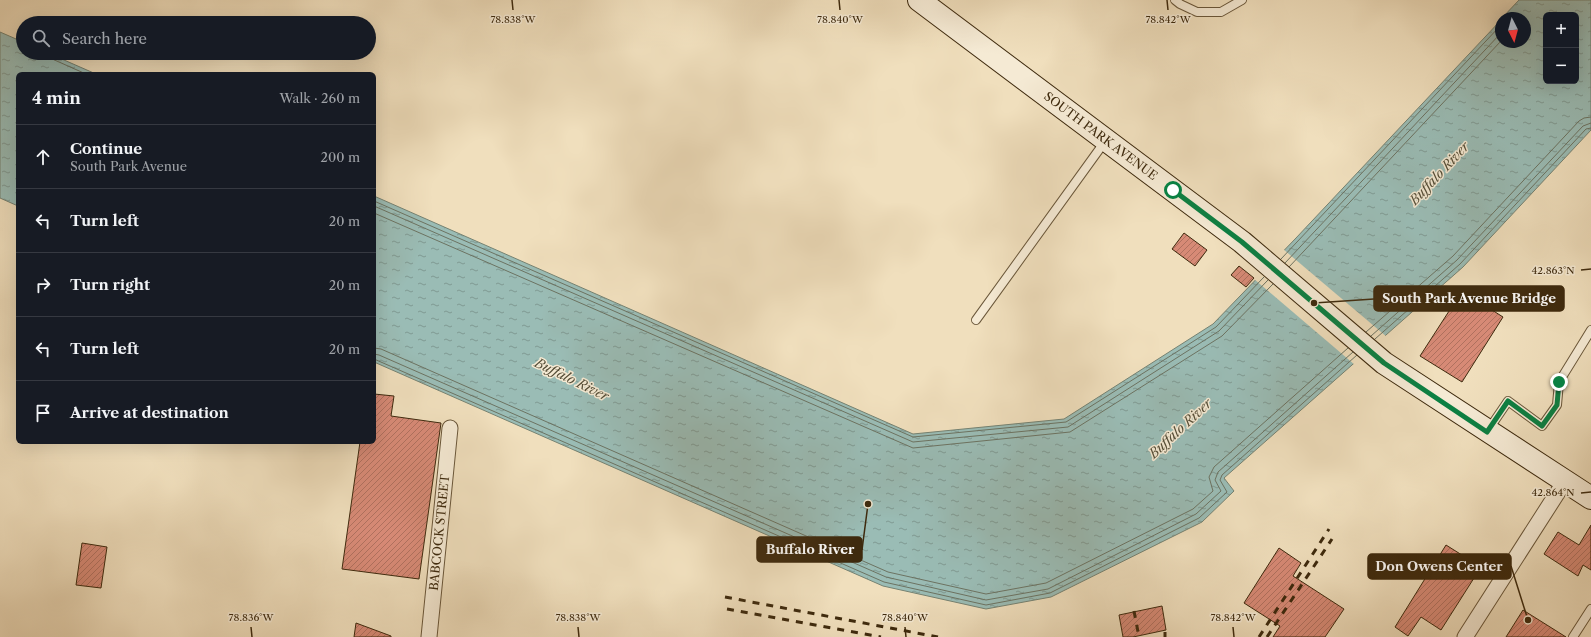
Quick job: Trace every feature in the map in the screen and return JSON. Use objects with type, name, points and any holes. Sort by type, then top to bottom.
[{"type":"street","name":"SOUTH PARK AVENUE","points":[[919,0],[1242,242],[1384,363],[1487,432],[1591,498]]},
{"type":"street","name":"BABCOCK STREET","points":[[429,637],[450,428]]},
{"type":"street","points":[[1465,637],[1565,481]]},
{"type":"lane","points":[[1175,0],[1197,12],[1221,12],[1242,0]]},
{"type":"lane","points":[[976,320],[1106,140]]},
{"type":"lane","points":[[1487,432],[1508,401],[1542,426],[1557,405],[1559,382],[1591,330]]},
{"type":"lane","points":[[1573,637],[1591,608]]},
{"type":"water","points":[[1519,0],[1591,0],[1591,130],[1463,267],[1224,478],[1234,491],[1202,522],[1051,597],[986,609],[883,586],[376,363],[376,197],[913,434],[1064,419],[1213,324],[1495,26],[1495,48],[1531,48],[1531,12],[1508,12]]},
{"type":"water","points":[[0,32],[16,39],[16,60],[64,60],[91,72],[16,72],[16,205],[0,198]]},
{"type":"pier","points":[[1283,249],[1387,337],[1355,365],[1254,279]]},
{"type":"building","points":[[1184,233],[1207,250],[1195,266],[1172,249]]},
{"type":"building","points":[[1239,266],[1254,278],[1246,287],[1231,275]]},
{"type":"building","points":[[1462,291],[1503,317],[1462,382],[1420,356]]},
{"type":"building","points":[[376,394],[394,396],[391,416],[441,423],[419,579],[342,569],[360,444],[376,444]]},
{"type":"building","points":[[1591,525],[1591,570],[1583,565],[1578,576],[1544,554],[1558,532],[1579,545]]},
{"type":"building","points":[[82,543],[107,547],[101,588],[76,585]]},
{"type":"building","points":[[1446,545],[1481,567],[1441,630],[1421,617],[1408,636],[1395,627]]},
{"type":"building","points":[[1279,548],[1301,563],[1293,576],[1344,609],[1325,637],[1273,637],[1280,626],[1244,603]]},
{"type":"building","points":[[1162,606],[1166,630],[1133,637],[1123,637],[1119,615]]},
{"type":"building","points":[[1523,610],[1566,637],[1506,637]]},
{"type":"building","points":[[356,623],[391,636],[391,637],[354,637]]},
{"type":"railway","points":[[1259,637],[1329,529]]},
{"type":"railway","points":[[1267,637],[1332,539]]},
{"type":"railway","points":[[725,597],[938,637]]},
{"type":"railway","points":[[727,609],[881,637]]},
{"type":"railway","points":[[1134,611],[1139,637]]},
{"type":"railway","points":[[1165,632],[1165,637]]},
{"type":"place","name":"South Park Avenue Bridge","points":[[1314,303]]},
{"type":"place","name":"Buffalo River","points":[[868,504]]},
{"type":"place","name":"Don Owens Center","points":[[1528,620]]},
{"type":"route","points":[[1173,190],[1242,242],[1384,363],[1487,432],[1508,401],[1542,426],[1557,405],[1559,382]]}]
